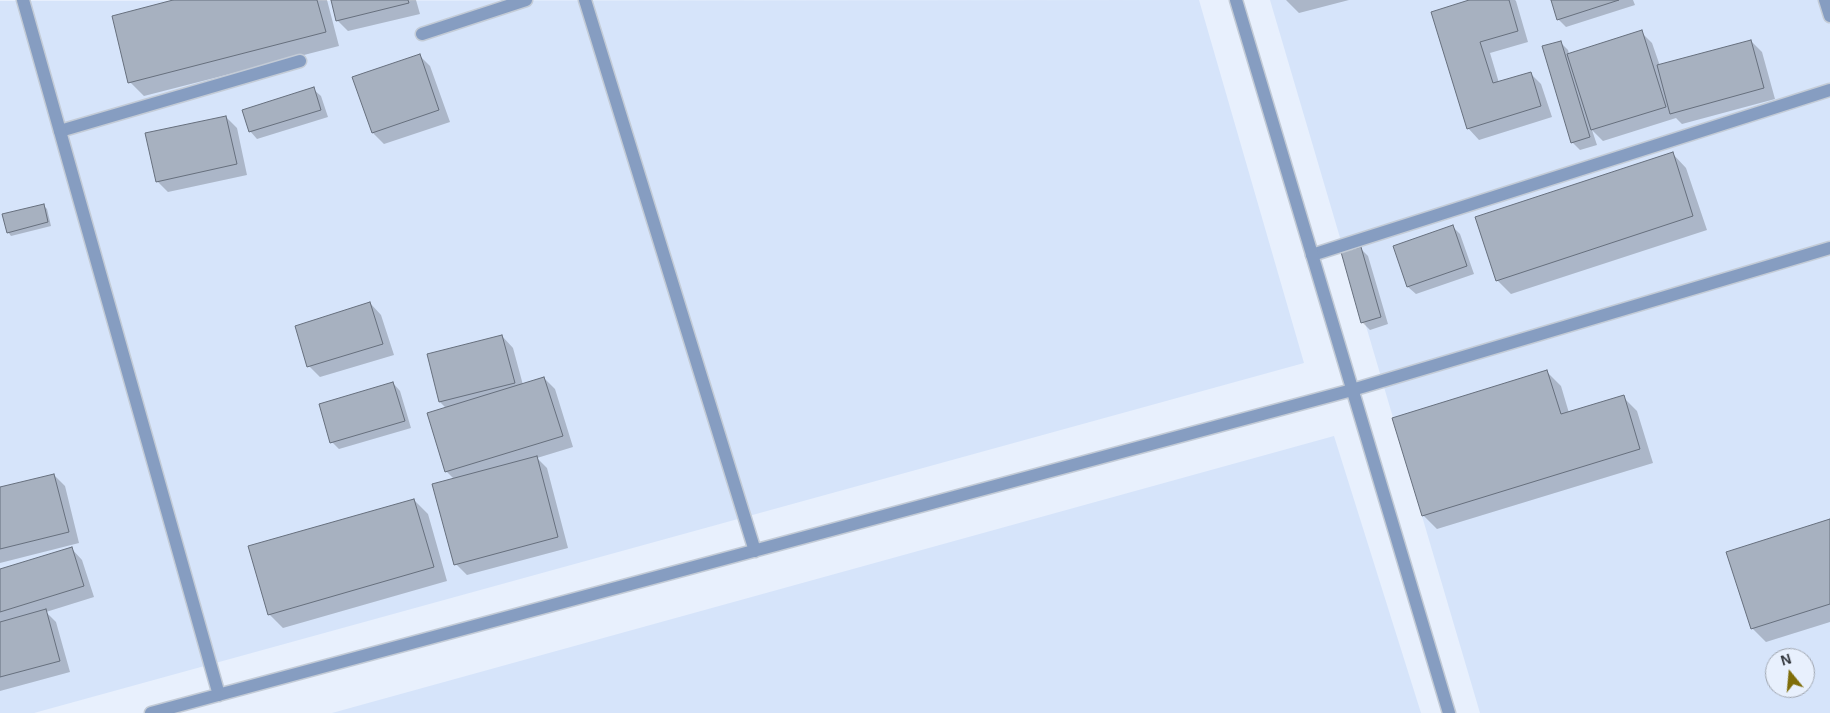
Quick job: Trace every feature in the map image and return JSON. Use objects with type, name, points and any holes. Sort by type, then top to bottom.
[{"type":"street","points":[[23,0],[219,695]]},
{"type":"street","points":[[422,34],[526,0]]},
{"type":"street","points":[[585,0],[755,550]]},
{"type":"street","points":[[1236,0],[1449,713]]},
{"type":"street","points":[[1825,0],[1830,16]]},
{"type":"street","points":[[60,131],[300,61]]},
{"type":"street","points":[[1312,255],[1830,90]]},
{"type":"street","points":[[151,713],[1352,390],[1830,248]]},
{"type":"shaded area","points":[[1199,0],[1304,363],[34,713],[0,713],[0,1]]},
{"type":"shaded area","points":[[1270,0],[1830,0],[1830,713],[1480,713]]},
{"type":"shaded area","points":[[1334,436],[1421,713],[332,713]]},
{"type":"building","points":[[173,0],[317,0],[326,32],[128,83],[112,16]]},
{"type":"building","points":[[331,0],[408,0],[409,3],[336,21]]},
{"type":"building","points":[[1469,0],[1509,0],[1518,31],[1480,42],[1493,83],[1531,72],[1541,106],[1467,129],[1431,12]]},
{"type":"building","points":[[1551,0],[1619,0],[1557,20]]},
{"type":"building","points":[[1642,30],[1666,107],[1591,130],[1567,54]]},
{"type":"building","points":[[1751,40],[1764,88],[1670,114],[1657,65]]},
{"type":"building","points":[[1561,41],[1590,137],[1571,143],[1542,46]]},
{"type":"building","points":[[420,54],[439,110],[372,133],[352,77]]},
{"type":"building","points":[[314,87],[321,110],[249,132],[242,110]]},
{"type":"building","points":[[226,116],[237,164],[156,182],[145,133]]},
{"type":"building","points":[[1673,152],[1693,216],[1496,281],[1475,217]]},
{"type":"building","points":[[44,204],[48,222],[7,233],[2,214]]},
{"type":"building","points":[[1453,225],[1467,266],[1407,287],[1393,246]]},
{"type":"building","points":[[1361,247],[1381,317],[1361,323],[1341,252]]},
{"type":"building","points":[[370,302],[383,344],[307,367],[295,326]]},
{"type":"building","points":[[502,335],[515,383],[439,402],[427,354]]},
{"type":"building","points":[[1547,370],[1561,414],[1624,395],[1640,449],[1422,516],[1392,418]]},
{"type":"building","points":[[544,377],[563,436],[445,472],[427,413]]},
{"type":"building","points":[[393,382],[405,421],[330,443],[319,404]]},
{"type":"building","points":[[537,456],[558,537],[454,565],[432,484]]},
{"type":"building","points":[[54,474],[69,532],[0,549],[0,487]]},
{"type":"building","points":[[414,499],[434,567],[268,615],[248,546]]},
{"type":"building","points":[[1830,519],[1830,604],[1751,629],[1726,552]]},
{"type":"building","points":[[72,547],[84,586],[0,612],[0,569]]},
{"type":"building","points":[[46,609],[60,661],[0,677],[0,622]]}]
